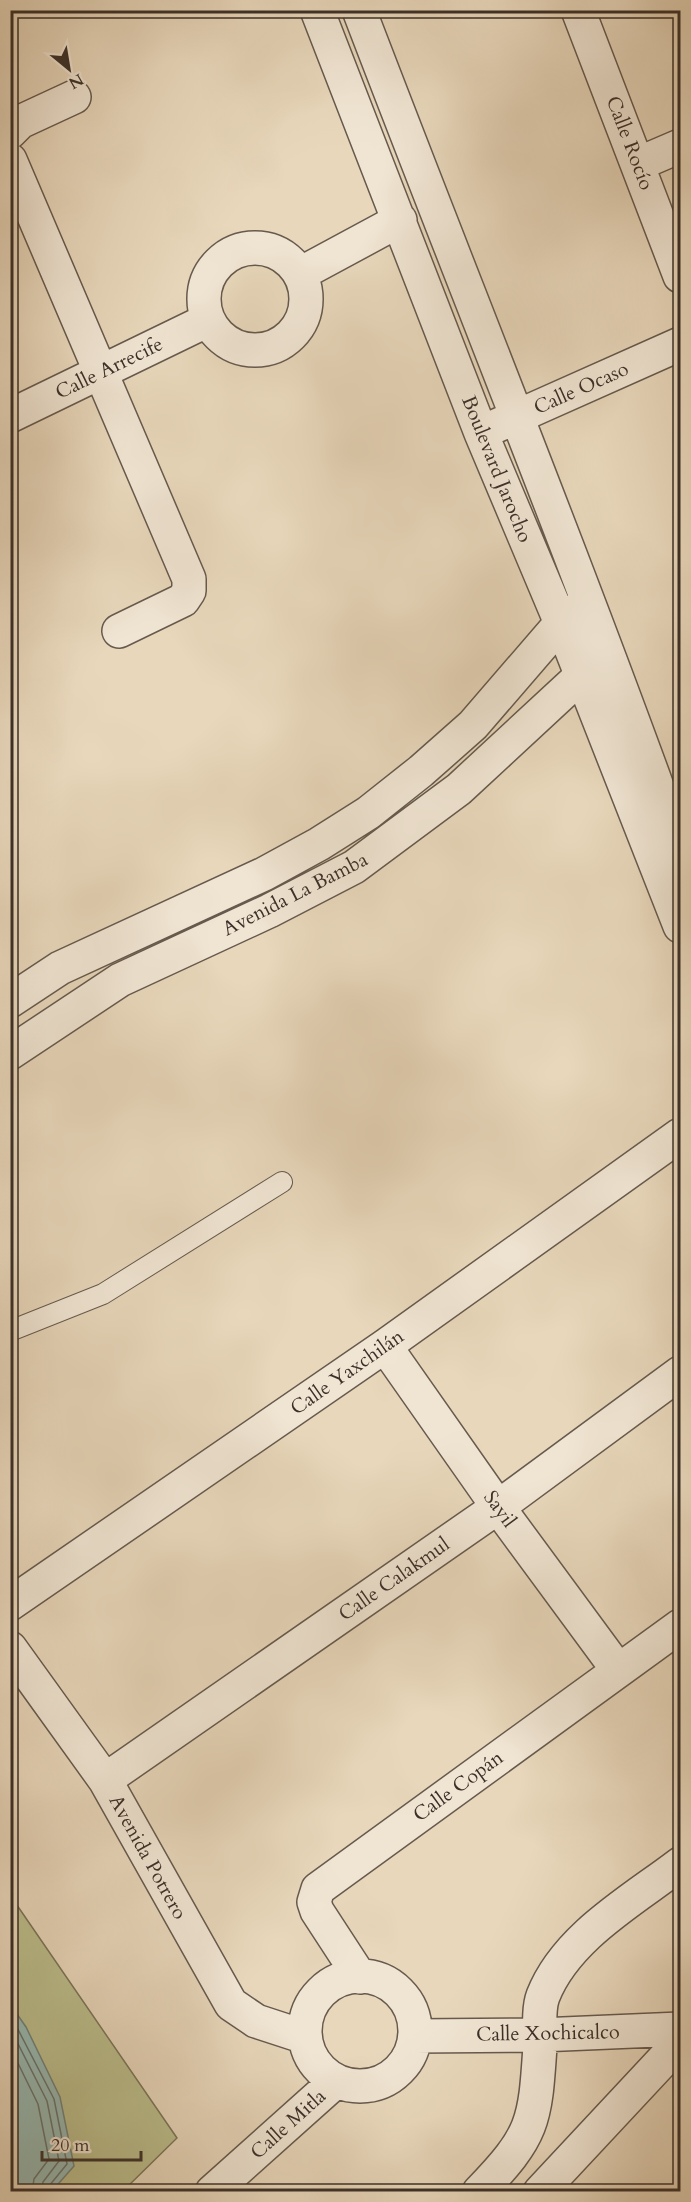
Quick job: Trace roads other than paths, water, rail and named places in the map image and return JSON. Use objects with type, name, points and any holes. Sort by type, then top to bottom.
[{"type":"street","name":"Boulevard Jarocho","points":[[317,10],[481,433],[561,623],[681,926]]},
{"type":"street","name":"Boulevard Jarocho","points":[[358,10],[515,418],[589,598],[681,850]]},
{"type":"street","name":"Calle Rocío","points":[[578,10],[681,276]]},
{"type":"street","points":[[10,132],[20,122],[75,97]]},
{"type":"street","points":[[638,164],[681,146]]},
{"type":"street","points":[[10,160],[189,579],[189,591],[183,600],[119,631]]},
{"type":"street","points":[[300,274],[400,220]]},
{"type":"street","points":[[247,248],[263,248],[278,253],[291,262],[300,274],[306,294],[304,315],[293,332],[277,345],[250,350],[237,347],[214,331],[208,320],[204,304],[204,289],[220,262],[233,253],[247,248]]},
{"type":"street","name":"Calle Arrecife","points":[[10,416],[208,320]]},
{"type":"street","name":"Calle Ocaso","points":[[481,433],[681,344]]},
{"type":"street","name":"Avenida La Bamba","points":[[10,1001],[60,968],[264,873],[319,844],[368,813],[421,771],[473,725],[561,623],[589,598]]},
{"type":"street","name":"Avenida La Bamba","points":[[10,1053],[120,980],[354,867],[459,789],[582,675],[610,655]]},
{"type":"street","name":"Calle Yaxchilán","points":[[10,1604],[386,1346],[681,1135]]},
{"type":"street","name":"Sayil","points":[[386,1346],[498,1507],[618,1670]]},
{"type":"street","name":"Calle Calakmul","points":[[105,1780],[498,1507],[681,1374]]},
{"type":"street","name":"Calle Copán","points":[[360,1977],[317,1911],[314,1902],[318,1890],[681,1626]]},
{"type":"street","name":"Avenida Potrero","points":[[10,1648],[105,1780],[231,2004],[256,2021],[305,2037]]},
{"type":"street","points":[[479,2192],[510,2159],[530,2128],[536,2100],[542,1998],[555,1974],[571,1953],[592,1932],[681,1864]]},
{"type":"street","points":[[360,1977],[380,1980],[404,1998],[413,2015],[415,2036],[403,2065],[387,2079],[367,2086],[346,2085],[327,2075],[312,2058],[305,2037],[309,2011],[320,1995],[335,1983],[360,1977]]},
{"type":"street","name":"Calle Xochicalco","points":[[415,2036],[540,2035],[681,2029]]},
{"type":"street","points":[[540,2192],[681,2042]]},
{"type":"street","name":"Calle Mitla","points":[[212,2192],[336,2081]]},
{"type":"lane","points":[[10,1331],[103,1294],[282,1182]]},
{"type":"water","points":[[10,2004],[26,2027],[60,2097],[74,2166],[52,2191],[11,2191]]}]
